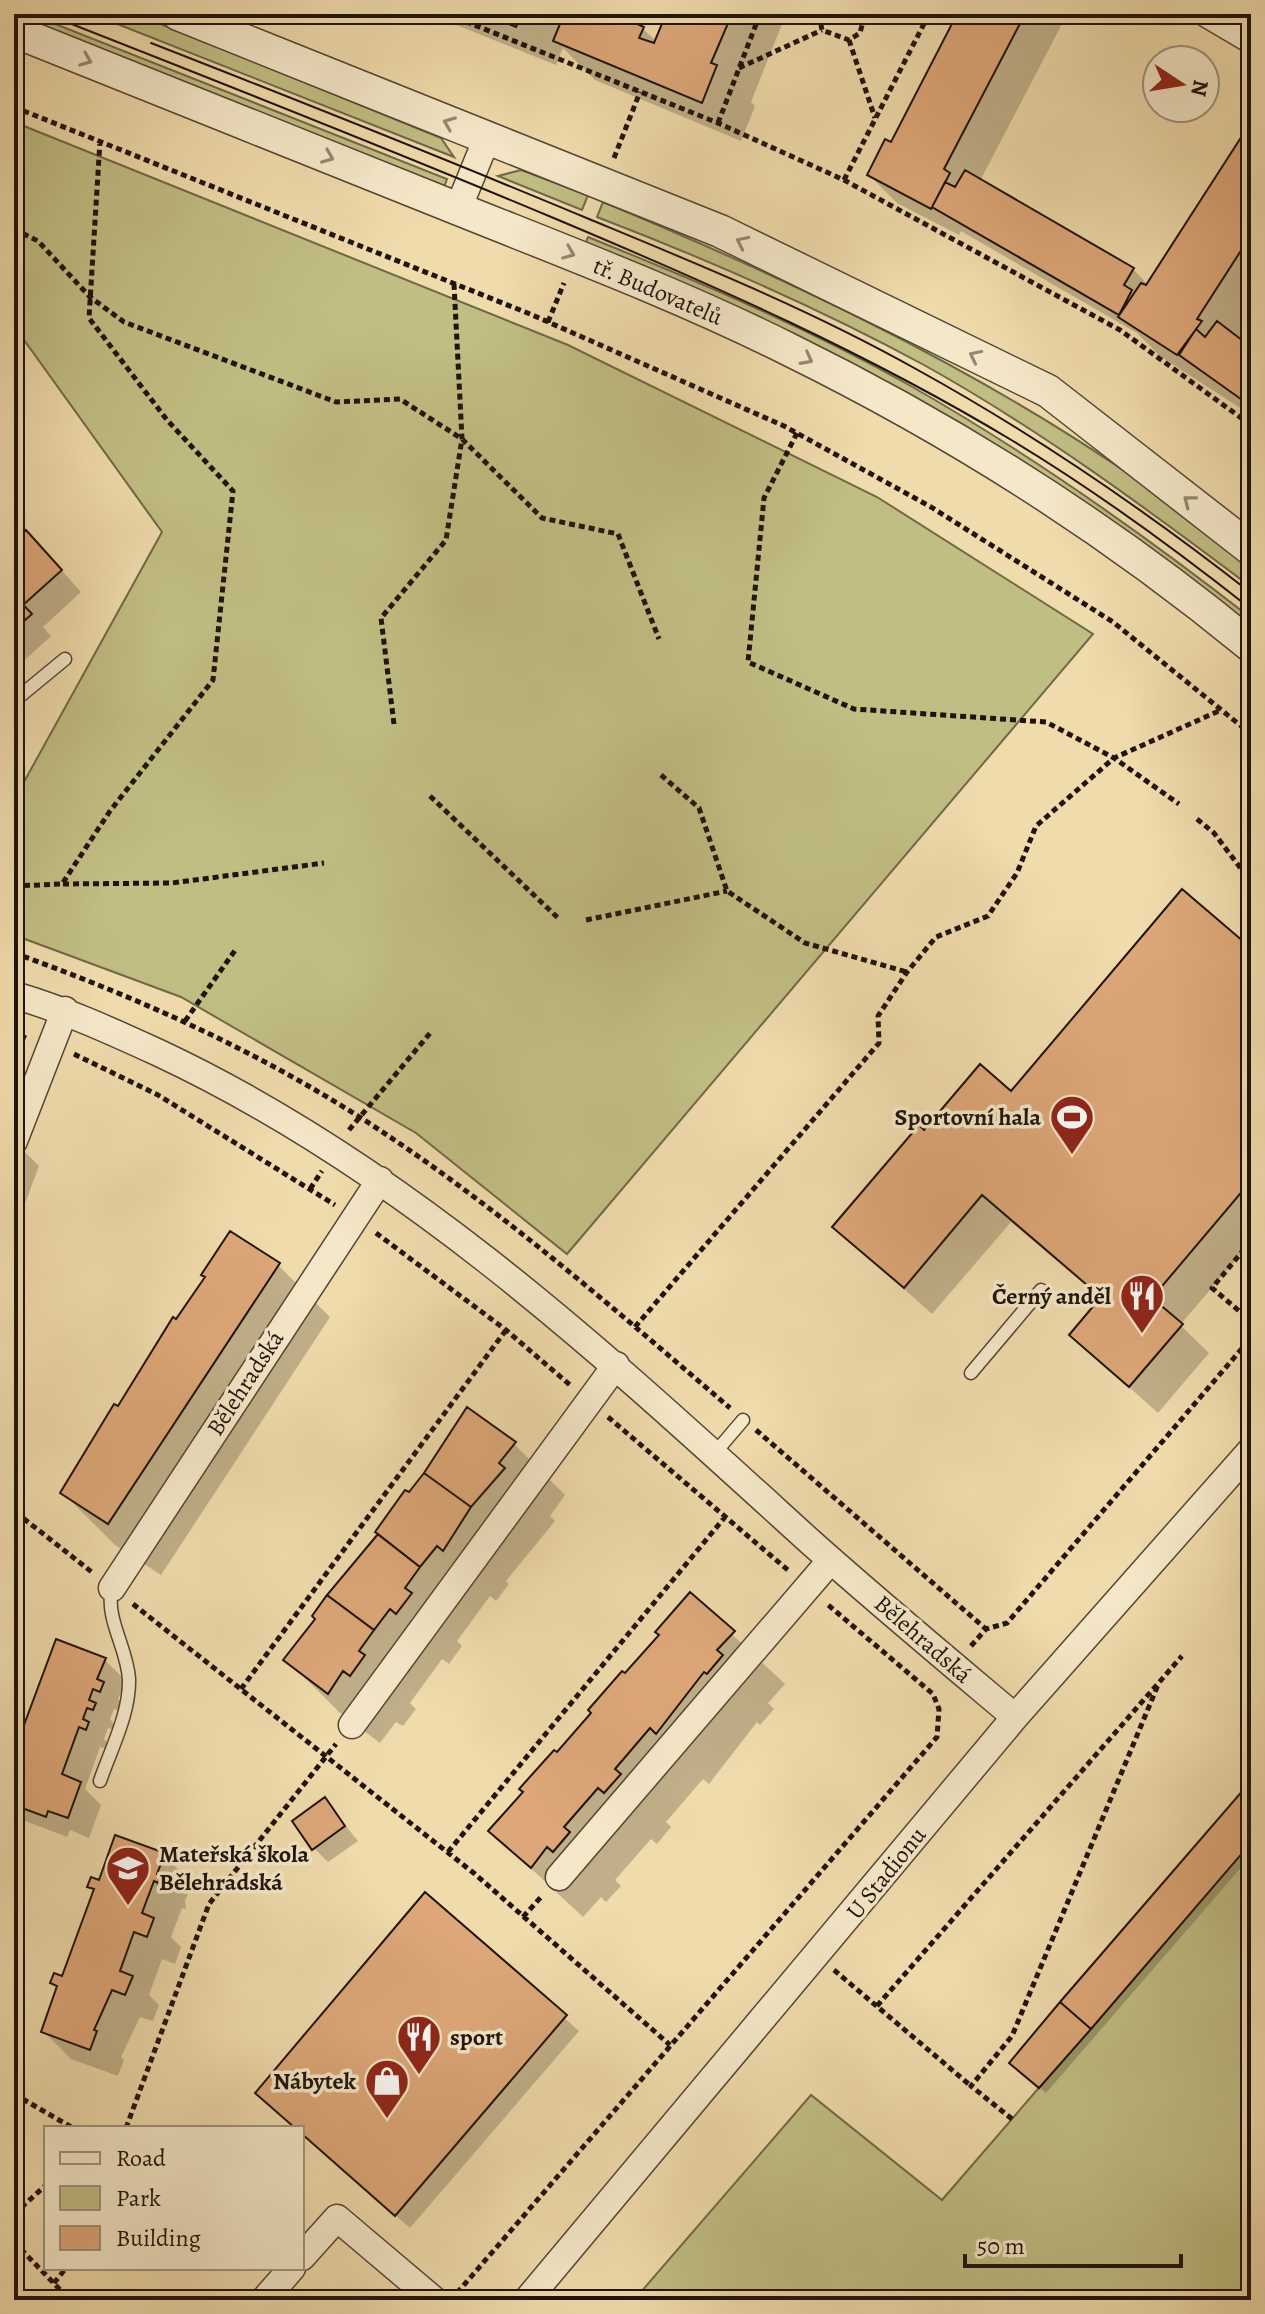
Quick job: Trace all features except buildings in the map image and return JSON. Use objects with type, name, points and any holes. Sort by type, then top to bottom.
[{"type":"street","points":[[178,14],[720,231],[1048,391],[1251,549]]},
{"type":"street","points":[[1207,14],[1251,40]]},
{"type":"street","name":"tř. Budovatelů","points":[[14,31],[705,310],[788,349],[940,430],[1115,542],[1251,646]]},
{"type":"street","points":[[458,209],[487,138]]},
{"type":"street","name":"Bělehradská","points":[[14,995],[65,1010],[224,1084],[380,1180],[616,1365],[831,1560],[1015,1717]]},
{"type":"street","points":[[14,1141],[65,1010]]},
{"type":"street","name":"Bělehradská","points":[[112,1588],[353,1216],[380,1180]]},
{"type":"street","points":[[352,1725],[616,1365]]},
{"type":"street","name":"U Stadionu","points":[[527,2300],[767,2012],[818,1957],[1015,1717],[1251,1450]]},
{"type":"street","points":[[559,1877],[831,1560]]},
{"type":"street","points":[[304,2255],[337,2218],[434,2300]]},
{"type":"street","points":[[264,2300],[290,2270]]},
{"type":"lane","points":[[14,701],[65,659]]},
{"type":"lane","points":[[971,1373],[1041,1290]]},
{"type":"lane","points":[[714,1454],[743,1420]]},
{"type":"lane","points":[[100,1781],[128,1699],[124,1652],[109,1603],[112,1588]]},
{"type":"path","points":[[447,14],[718,123],[844,180],[1120,330],[1251,425]]},
{"type":"path","points":[[718,123],[760,14]]},
{"type":"path","points":[[819,14],[822,30]]},
{"type":"path","points":[[849,40],[860,33],[865,14]]},
{"type":"path","points":[[844,180],[929,14]]},
{"type":"path","points":[[739,68],[822,30],[849,40]]},
{"type":"path","points":[[849,40],[875,118]]},
{"type":"path","points":[[14,107],[454,284],[797,433],[931,507],[1113,622],[1251,734]]},
{"type":"path","points":[[62,884],[110,811],[213,680],[233,491],[167,420],[89,318],[100,141]]},
{"type":"path","points":[[14,229],[38,241],[90,297],[124,322],[336,402],[400,399],[462,439],[542,518],[618,534],[659,639]]},
{"type":"path","points":[[394,724],[381,618],[446,540],[462,439],[454,284]]},
{"type":"path","points":[[797,433],[764,498],[748,662],[854,709],[1046,722],[1114,758],[1179,804]]},
{"type":"path","points":[[635,1327],[879,1043],[878,1016],[907,972],[936,937],[988,916],[1017,873],[1036,826],[1114,758],[1221,710]]},
{"type":"path","points":[[661,775],[699,808],[727,891],[805,943],[907,972]]},
{"type":"path","points":[[430,796],[558,918]]},
{"type":"path","points":[[1197,819],[1214,833],[1251,882]]},
{"type":"path","points":[[14,886],[172,883],[324,863]]},
{"type":"path","points":[[586,920],[727,891]]},
{"type":"path","points":[[185,1021],[236,949]]},
{"type":"path","points":[[358,1116],[431,1032]]},
{"type":"path","points":[[14,1033],[51,1046],[158,1095],[353,1216],[506,1330],[933,1694],[939,1709],[937,1737],[451,2300]]},
{"type":"path","points":[[1251,1241],[1212,1288],[1251,1321]]},
{"type":"path","points":[[241,1689],[506,1330]]},
{"type":"path","points":[[986,1629],[1007,1623],[1251,1338]]},
{"type":"path","points":[[14,1516],[23,1518],[448,1852],[670,2045]]},
{"type":"path","points":[[448,1852],[725,1517]]},
{"type":"path","points":[[877,2006],[1182,1656]]},
{"type":"path","points":[[971,2086],[1012,2036],[1158,1685]]},
{"type":"path","points":[[127,2126],[209,1904],[326,1756]]},
{"type":"path","points":[[818,1957],[1012,2119]]},
{"type":"path","points":[[14,2094],[70,2126]]},
{"type":"path","points":[[14,2214],[44,2187]]},
{"type":"path","points":[[14,2242],[70,2300]]},
{"type":"path","points":[[54,2283],[64,2270]]},
{"type":"green space","points":[[14,14],[30,14],[447,179],[444,187],[14,23]]},
{"type":"green space","points":[[92,14],[136,14],[441,138],[454,157]]},
{"type":"green space","points":[[14,122],[568,345],[877,497],[1093,634],[567,1254],[416,1133],[181,997],[14,935],[14,800],[162,532],[14,326]]},
{"type":"green space","points":[[521,170],[588,195],[582,210],[498,176]]},
{"type":"green space","points":[[603,202],[803,290],[997,391],[1120,468],[1251,567],[1251,587],[1091,470],[967,390],[804,304],[597,217]]},
{"type":"green space","points":[[588,237],[791,324],[954,411],[1084,495],[1210,586],[1251,618],[1251,634],[1156,563],[583,250]]},
{"type":"green space","points":[[1251,1842],[1251,2300],[634,2300],[811,2095],[942,2200]]},
{"type":"tram line","points":[[46,14],[556,219],[846,349],[958,409],[1044,460],[1135,521],[1251,609]]},
{"type":"tram line","points":[[151,43],[534,196],[714,271],[836,327],[960,394],[1046,447],[1171,532],[1251,593]]},
{"type":"place","name":"Sportovní hala","points":[[1072,1156]]},
{"type":"place","name":"Černý anděl","points":[[1142,1335]]},
{"type":"place","name":"Mateřská škola Bělehradská","points":[[128,1907]]},
{"type":"place","name":"sport","points":[[419,2076]]},
{"type":"place","name":"Nábytek","points":[[387,2120]]}]
